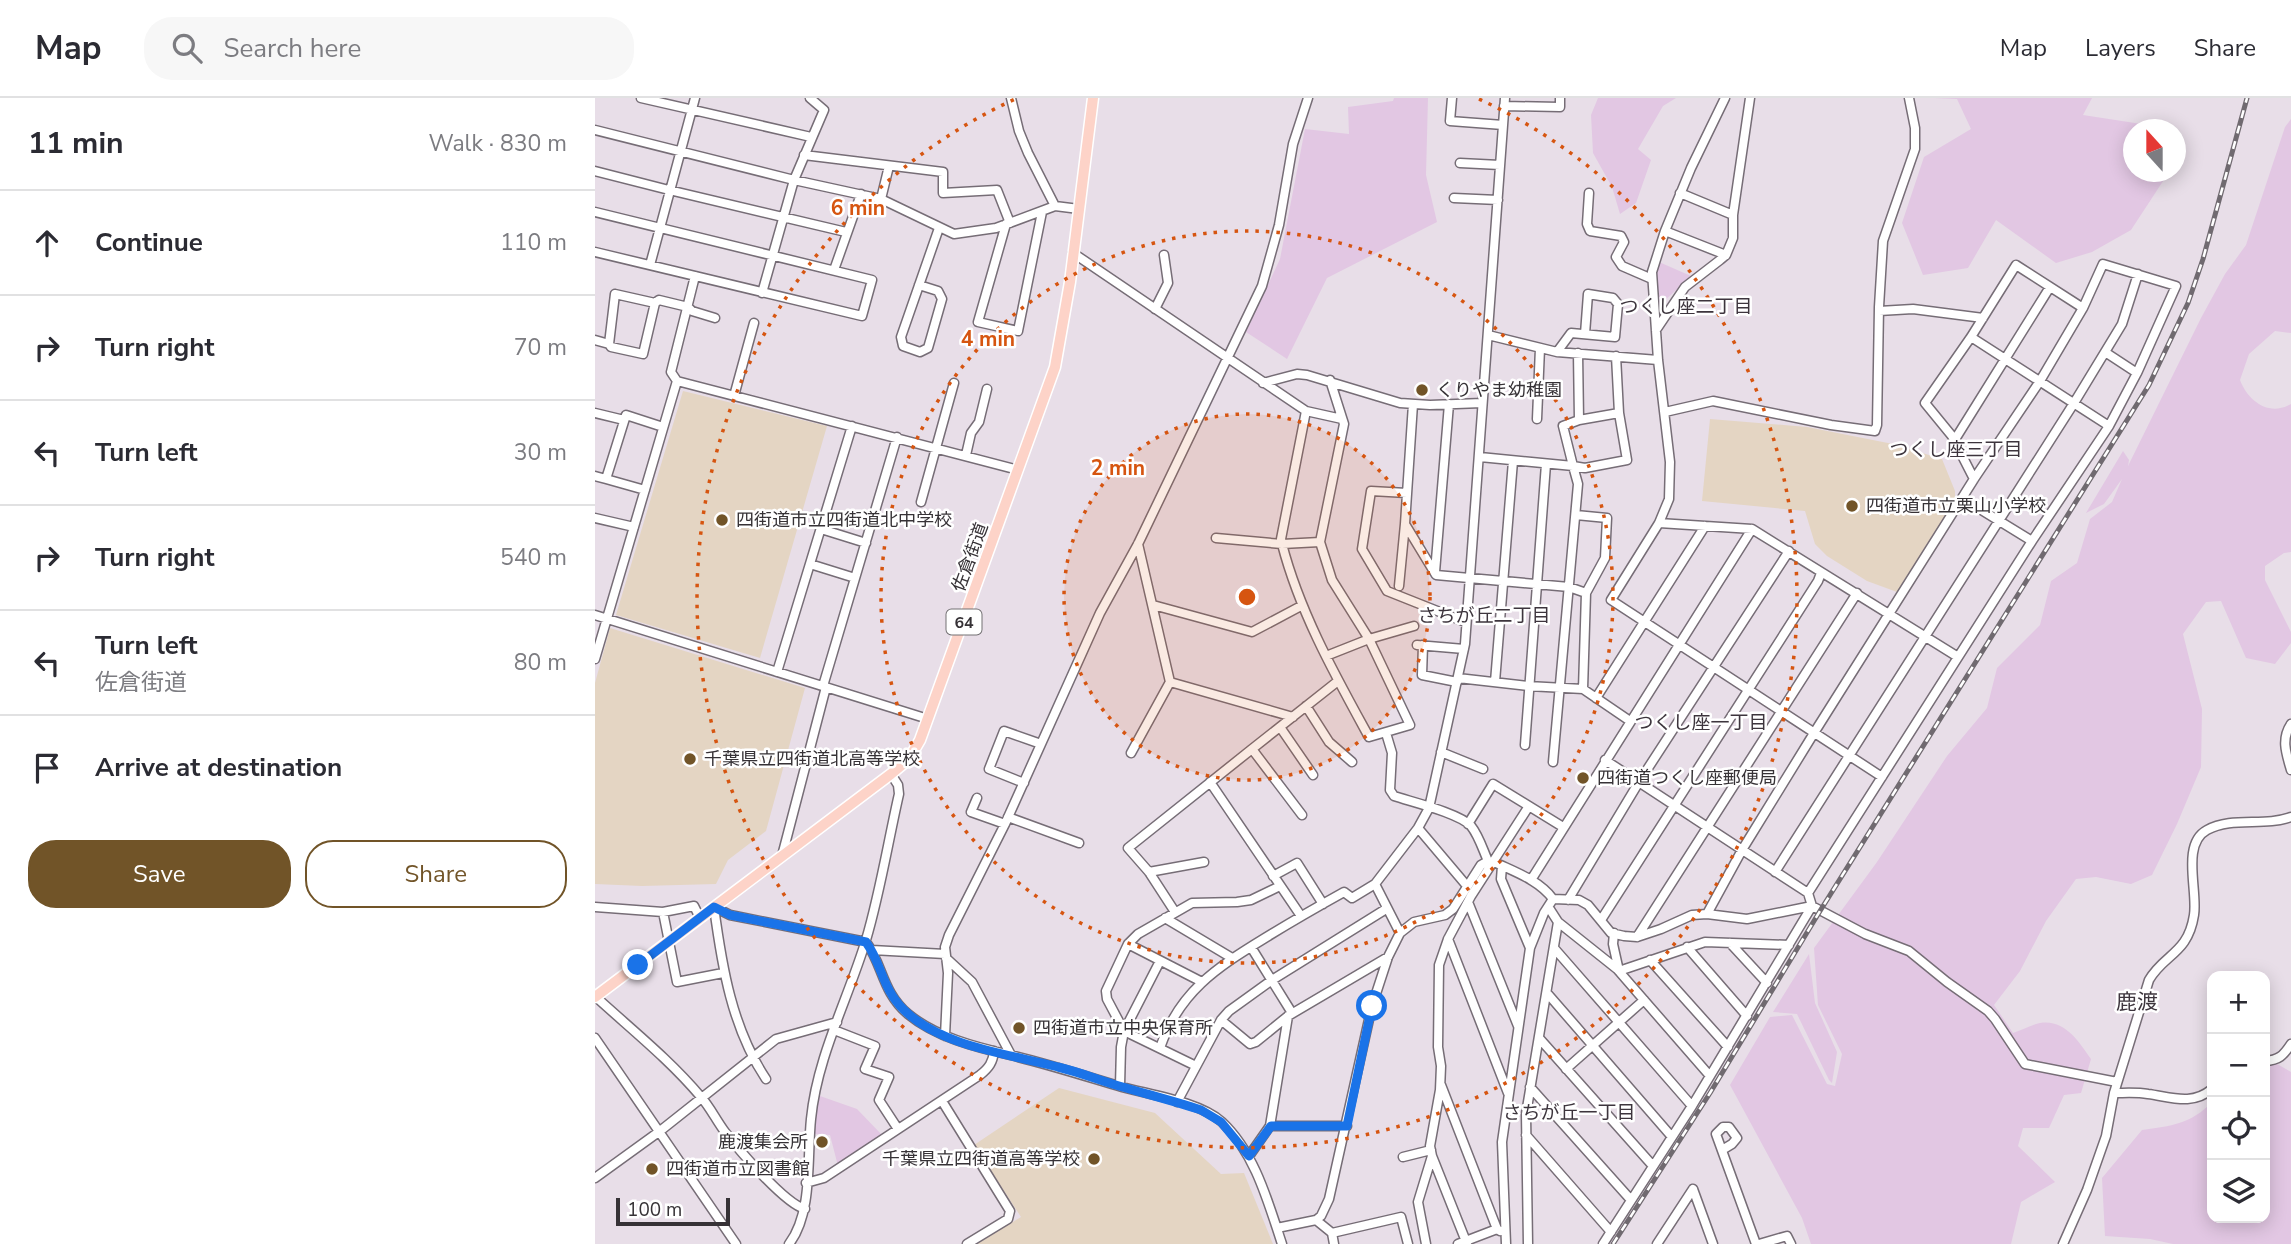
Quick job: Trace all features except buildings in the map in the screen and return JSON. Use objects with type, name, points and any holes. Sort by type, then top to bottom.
[{"type":"main road","name":"佐倉街道","points":[[595,997],[891,774],[915,751],[1055,367],[1093,98]]},
{"type":"street","points":[[641,98],[811,137]]},
{"type":"street","points":[[650,265],[695,98]]},
{"type":"street","points":[[762,293],[794,180],[824,110],[810,98]]},
{"type":"street","points":[[1011,98],[1023,142],[1055,206]]},
{"type":"street","points":[[945,1036],[948,973],[945,947],[949,935],[1007,821],[1100,613],[1138,544],[1262,286],[1272,258],[1291,154],[1308,98]]},
{"type":"street","points":[[1452,98],[1450,121],[1503,125]]},
{"type":"street","points":[[1160,1048],[1172,1018],[1202,982],[1232,958],[1322,904],[1344,892],[1352,898],[1375,884],[1418,828],[1429,808],[1464,649],[1504,102],[1560,107],[1560,98]]},
{"type":"street","points":[[1725,98],[1665,231],[1652,272],[1671,481],[1669,499],[1659,523],[1611,600],[1882,777]]},
{"type":"street","points":[[1656,330],[1685,287],[1726,254],[1733,238],[1733,215],[1750,98]]},
{"type":"street","points":[[1665,412],[1713,401],[1832,425],[1875,430],[1884,240],[1915,149],[1915,128],[1909,98]]},
{"type":"street","points":[[595,130],[881,199],[954,234],[1008,224],[1055,206],[1079,209]]},
{"type":"street","points":[[804,155],[943,172],[943,192],[997,190],[1008,224],[978,322],[1018,331],[1042,212]]},
{"type":"street","points":[[1459,163],[1500,165]]},
{"type":"street","points":[[881,199],[889,166]]},
{"type":"street","points":[[595,171],[846,232]]},
{"type":"street","points":[[1589,193],[1587,224],[1590,231],[1621,236],[1623,242],[1616,257],[1622,266],[1652,279]]},
{"type":"street","points":[[1681,193],[1733,215]]},
{"type":"street","points":[[834,270],[861,194]]},
{"type":"street","points":[[1454,198],[1498,200]]},
{"type":"street","points":[[595,212],[872,280],[862,316],[595,252]]},
{"type":"street","points":[[919,285],[938,291],[942,299],[928,348],[920,352],[903,346],[901,337],[919,285],[939,228]]},
{"type":"street","points":[[1665,231],[1726,254]]},
{"type":"street","points":[[1073,253],[1306,411],[1342,419]]},
{"type":"street","points":[[1155,309],[1168,283],[1164,255]]},
{"type":"street","points":[[1707,914],[1742,850],[1814,733],[1974,479],[2040,381],[2083,307],[2103,264],[2176,286],[2137,373],[2109,426],[2032,541],[1808,893]]},
{"type":"street","points":[[1974,479],[1954,441],[1925,403],[2016,265],[2083,307]]},
{"type":"street","points":[[1775,872],[2000,521],[2122,324],[2138,274]]},
{"type":"street","points":[[695,276],[671,372],[677,381],[1018,470]]},
{"type":"street","points":[[1954,441],[2050,287]]},
{"type":"street","points":[[609,344],[615,294],[655,303],[659,300],[688,307],[692,311],[715,318]]},
{"type":"street","points":[[1556,352],[1571,333],[1615,337],[1618,304],[1613,298],[1588,295],[1585,334]]},
{"type":"street","points":[[595,340],[611,347],[643,354],[655,303]]},
{"type":"street","points":[[1879,311],[1913,309],[1983,318]]},
{"type":"street","points":[[734,396],[754,323]]},
{"type":"street","points":[[1488,335],[1556,352],[1658,360]]},
{"type":"street","points":[[1971,337],[2109,426]]},
{"type":"street","points":[[1537,419],[1539,348]]},
{"type":"street","points":[[2105,352],[2137,373]]},
{"type":"street","points":[[1578,353],[1579,420]]},
{"type":"street","points":[[1479,457],[1585,467],[1627,460],[1619,413],[1616,356]]},
{"type":"street","points":[[1263,383],[1297,374],[1330,380],[1400,403],[1482,403]]},
{"type":"street","points":[[1306,411],[1281,539],[1301,606],[1369,737],[1410,725],[1369,639],[1332,580],[1320,542],[1344,424],[1330,380]]},
{"type":"street","points":[[595,659],[677,381]]},
{"type":"street","points":[[921,502],[954,383]]},
{"type":"street","points":[[966,455],[971,433],[979,422],[987,389]]},
{"type":"street","points":[[1399,586],[1413,404]]},
{"type":"street","points":[[1435,574],[1449,404]]},
{"type":"street","points":[[595,413],[624,420]]},
{"type":"street","points":[[1553,762],[1578,485],[1563,426],[1579,420],[1619,413]]},
{"type":"street","points":[[606,479],[625,415],[663,427]]},
{"type":"street","points":[[777,672],[852,426]]},
{"type":"street","points":[[782,856],[824,687],[897,437]]},
{"type":"street","points":[[1496,682],[1513,461]]},
{"type":"street","points":[[1525,745],[1546,464]]},
{"type":"street","points":[[595,476],[645,490]]},
{"type":"street","points":[[1407,493],[1371,491],[1361,549],[1364,556],[1387,591],[1465,622]]},
{"type":"street","points":[[1962,498],[2032,541]]},
{"type":"street","points":[[1576,515],[1607,518],[1605,558],[1586,593],[1583,689]]},
{"type":"street","points":[[595,518],[634,527]]},
{"type":"street","points":[[1659,523],[1752,529],[1958,657]]},
{"type":"street","points":[[1405,524],[1435,574]]},
{"type":"street","points":[[1596,698],[1705,526]]},
{"type":"street","points":[[821,529],[866,542]]},
{"type":"street","points":[[1531,880],[1752,529]]},
{"type":"street","points":[[1216,538],[1282,544],[1320,542]]},
{"type":"street","points":[[1131,753],[1170,682],[1138,544]]},
{"type":"street","points":[[1568,900],[1639,782],[1789,551]]},
{"type":"street","points":[[810,565],[855,578]]},
{"type":"street","points":[[1601,920],[1821,573]]},
{"type":"street","points":[[1435,574],[1569,587],[1586,593]]},
{"type":"street","points":[[1637,936],[1857,593]]},
{"type":"street","points":[[1153,605],[1252,632],[1301,606]]},
{"type":"street","points":[[595,615],[928,719]]},
{"type":"street","points":[[1326,656],[1369,639],[1414,626]]},
{"type":"street","points":[[1464,649],[1420,645],[1422,676],[1583,689],[1630,721]]},
{"type":"street","points":[[1175,912],[1149,872],[1128,848],[1338,681]]},
{"type":"street","points":[[1170,682],[1293,716]]},
{"type":"street","points":[[1306,706],[1329,742],[1352,762]]},
{"type":"street","points":[[2291,724],[2285,734],[2284,743],[2291,770]]},
{"type":"street","points":[[1280,727],[1313,775]]},
{"type":"street","points":[[1024,783],[989,769],[1004,731],[1041,744]]},
{"type":"street","points":[[1386,733],[1392,753],[1391,790],[1394,796],[1437,809],[1468,824],[1494,863],[1530,948]]},
{"type":"street","points":[[1252,750],[1302,815]]},
{"type":"street","points":[[1441,752],[1483,769]]},
{"type":"street","points":[[1603,1244],[1692,1106],[1812,906],[1808,893],[1605,760]]},
{"type":"street","points":[[789,1244],[805,1209],[811,1115],[821,1071],[866,942],[899,794],[898,785],[891,774]]},
{"type":"street","points":[[1210,782],[1301,916]]},
{"type":"street","points":[[1468,824],[1493,785],[1563,827]]},
{"type":"street","points":[[977,798],[971,812],[1079,843]]},
{"type":"street","points":[[1426,1244],[1417,1202],[1431,1153],[1440,1082],[1439,965],[1448,939],[1468,902],[1529,806]]},
{"type":"street","points":[[2063,1244],[2087,1190],[2106,1136],[2117,1082],[2149,980],[2176,953],[2190,931],[2195,902],[2192,850],[2194,841],[2207,829],[2227,823],[2291,817]]},
{"type":"street","points":[[1418,828],[1467,886]]},
{"type":"street","points":[[1149,872],[1204,862]]},
{"type":"street","points":[[1273,876],[1297,863],[1322,904]]},
{"type":"street","points":[[1277,1228],[1316,1220],[1321,1216],[1347,1126],[1372,1006],[1388,957],[1400,933],[1414,922],[1445,915],[1453,909],[1481,865],[1494,863],[1545,889],[1558,922],[1619,971],[1710,1076]]},
{"type":"street","points":[[1375,884],[1400,933]]},
{"type":"street","points":[[1196,1066],[1124,1031],[1107,999],[1106,991],[1128,944],[1138,934],[1192,903],[1251,900],[1280,886]]},
{"type":"street","points":[[1506,1240],[1502,1142],[1530,948],[1544,913],[1551,904],[1568,900],[1579,901],[1588,905],[1614,933],[1637,936],[1692,915],[1748,919],[1812,906],[1865,934],[1909,951],[1988,1011],[2025,1064],[2117,1082]]},
{"type":"street","points":[[1468,902],[1518,1027]]},
{"type":"street","points":[[595,907],[663,912],[694,906],[699,918]]},
{"type":"street","points":[[714,907],[730,915],[866,942],[895,1000],[915,1019],[945,1036],[1177,1102],[1216,1117],[1249,1156],[1282,1244]]},
{"type":"street","points":[[714,907],[723,972],[732,1005],[751,1057],[766,1079]]},
{"type":"street","points":[[1177,1102],[1221,1020],[1229,1011],[1272,980],[1386,909]]},
{"type":"street","points":[[663,912],[677,982],[723,972]]},
{"type":"street","points":[[1165,918],[1232,958]]},
{"type":"street","points":[[1530,1243],[1526,1114],[1558,922]]},
{"type":"street","points":[[1614,933],[1613,944],[1619,971]]},
{"type":"street","points":[[1448,939],[1509,1094]]},
{"type":"street","points":[[1619,971],[1705,942],[1789,945]]},
{"type":"street","points":[[1730,943],[1767,983]]},
{"type":"street","points":[[1128,944],[1202,982]]},
{"type":"street","points":[[1249,1156],[1271,1126],[1290,1015],[1251,947]]},
{"type":"street","points":[[1687,947],[1747,1016]]},
{"type":"street","points":[[1554,948],[1692,1106]]},
{"type":"street","points":[[872,950],[945,956],[972,982],[1011,1055]]},
{"type":"street","points":[[1221,1020],[1250,1044],[1256,1042],[1290,1015],[1388,957]]},
{"type":"street","points":[[1650,960],[1728,1047]]},
{"type":"street","points":[[1120,1086],[1124,1031],[1160,961]]},
{"type":"street","points":[[1548,993],[1672,1137]]},
{"type":"street","points":[[595,997],[701,1097],[724,1131],[781,1193],[797,1208],[805,1209]]},
{"type":"street","points":[[1566,1069],[1644,1000]]},
{"type":"street","points":[[595,1178],[660,1131],[776,1039],[836,1026],[876,1046],[865,1069],[889,1077],[879,1100],[898,1129]]},
{"type":"street","points":[[595,1038],[736,1244]]},
{"type":"street","points":[[1539,1038],[1653,1166]]},
{"type":"street","points":[[2270,1060],[2283,1056],[2291,1044]]},
{"type":"street","points":[[806,1183],[824,1178],[942,1101],[987,1069],[994,1051]]},
{"type":"street","points":[[1440,1082],[1497,1229],[1506,1240]]},
{"type":"street","points":[[1530,1087],[1631,1200]]},
{"type":"street","points":[[2114,1093],[2148,1094],[2186,1100],[2207,1093]]},
{"type":"street","points":[[942,1101],[1010,1211],[1008,1219],[967,1244]]},
{"type":"street","points":[[1271,1126],[1347,1126]]},
{"type":"street","points":[[1526,1135],[1611,1232]]},
{"type":"street","points":[[1722,1150],[1758,1244],[1782,1236],[1787,1236],[1791,1244]]},
{"type":"street","points":[[1403,1157],[1431,1153]]},
{"type":"street","points":[[1431,1153],[1463,1243],[1497,1229]]},
{"type":"street","points":[[1657,1244],[1693,1189],[1713,1244]]},
{"type":"street","points":[[1332,1233],[1401,1217],[1408,1244]]},
{"type":"street","points":[[1316,1220],[1332,1233],[1334,1244]]},
{"type":"shaded area","points":[[1394,98],[1428,98],[1426,175],[1437,222],[1327,278],[1287,359],[1246,332],[1280,259],[1305,129],[1349,134],[1348,107],[1393,101]]},
{"type":"shaded area","points":[[1598,98],[1676,98],[1663,106],[1638,149],[1651,160],[1636,203],[1620,214],[1612,187],[1593,153],[1591,115]]},
{"type":"shaded area","points":[[1934,98],[2092,98],[2083,115],[2123,121],[2123,182],[2162,182],[2131,230],[2092,252],[2056,263],[1996,220],[1968,268],[1923,275],[1902,223],[1924,157],[1971,129],[1957,99]]},
{"type":"shaded area","points":[[2291,119],[2291,333],[2275,331],[2249,354],[2240,380],[2248,394],[2260,405],[2275,409],[2291,404],[2291,552],[2284,553],[2265,566],[2265,580],[2291,632],[2291,643],[2275,664],[2246,658],[2221,601],[2206,602],[2183,634],[2202,709],[2201,767],[2152,875],[2131,884],[2096,877],[2076,879],[2046,921],[2020,971],[1994,1005],[2013,1033],[2040,1023],[2057,1025],[2070,1033],[2091,1059],[2081,1093],[2064,1095],[2049,1128],[2023,1128],[2018,1146],[2055,1182],[2021,1202],[2011,1244],[1811,1244],[1802,1218],[1730,1085],[1770,1017],[1792,1015],[1827,1084],[1835,1086],[1842,1054],[1818,1005],[1814,948],[1877,862],[1947,756],[1987,708],[1997,668],[2040,625],[2051,581],[2077,563],[2090,519],[2112,502],[2122,479],[2104,504],[2086,513],[2123,451],[2129,460],[2128,466],[2201,318],[2225,274],[2246,245],[2285,127]]},
{"type":"shaded area","points":[[1659,262],[1691,276],[1658,307],[1655,273]]},
{"type":"shaded area","name":"四街道市立四街道北中学校","points":[[683,391],[827,426],[760,658],[616,615]]},
{"type":"shaded area","name":"四街道市立栗山小学校","points":[[1710,419],[1807,427],[1893,444],[1942,459],[1955,491],[1955,500],[1897,592],[1867,581],[1827,556],[1815,544],[1805,511],[1702,501]]},
{"type":"shaded area","name":"千葉県立四街道北高等学校","points":[[610,628],[805,688],[766,831],[728,860],[716,884],[595,884],[595,683]]},
{"type":"shaded area","points":[[1809,954],[1815,1003],[1837,1052],[1832,1083],[1797,1014],[1773,1012]]},
{"type":"shaded area","points":[[2270,1060],[2291,1072],[2291,1244],[2173,1244],[2150,1239],[2105,1236],[2102,1178],[2142,1130],[2171,1125],[2207,1106],[2207,1223],[2270,1223]]},
{"type":"shaded area","name":"千葉県立四街道高等学校","points":[[1059,1088],[1155,1113],[1221,1174],[1244,1173],[1273,1244],[977,1244],[1021,1217],[974,1145]]},
{"type":"shaded area","points":[[820,1096],[857,1109],[882,1135],[838,1166],[830,1135],[814,1134],[813,1124]]},
{"type":"railway","points":[[1613,1244],[1710,1093],[1820,911],[2149,385],[2188,303],[2203,259],[2247,98]]},
{"type":"place","name":"くりやま幼稚園","points":[[1422,390]]},
{"type":"place","name":"四街道市立栗山小学校","points":[[1852,506]]},
{"type":"place","name":"四街道市立四街道北中学校","points":[[722,520]]},
{"type":"place","name":"千葉県立四街道北高等学校","points":[[690,759]]},
{"type":"place","name":"四街道つくし座郵便局","points":[[1583,778]]},
{"type":"place","name":"四街道市立中央保育所","points":[[1019,1028]]},
{"type":"place","name":"鹿渡集会所","points":[[822,1142]]},
{"type":"place","name":"千葉県立四街道高等学校","points":[[1094,1159]]},
{"type":"place","name":"四街道市立図書館","points":[[652,1169]]},
{"type":"district","name":"つくし座二丁目","points":[[1686,306]]},
{"type":"district","name":"つくし座三丁目","points":[[1956,449]]},
{"type":"district","name":"さちが丘二丁目","points":[[1484,615]]},
{"type":"district","name":"つくし座一丁目","points":[[1701,722]]},
{"type":"district","name":"鹿渡","points":[[2137,1002]]},
{"type":"district","name":"さちが丘一丁目","points":[[1569,1112]]},
{"type":"route","points":[[638,965],[714,907],[730,915],[866,942],[895,1000],[906,1012],[925,1025],[945,1036],[1201,1110],[1216,1117],[1249,1156],[1271,1126],[1347,1126],[1372,1006]]}]
